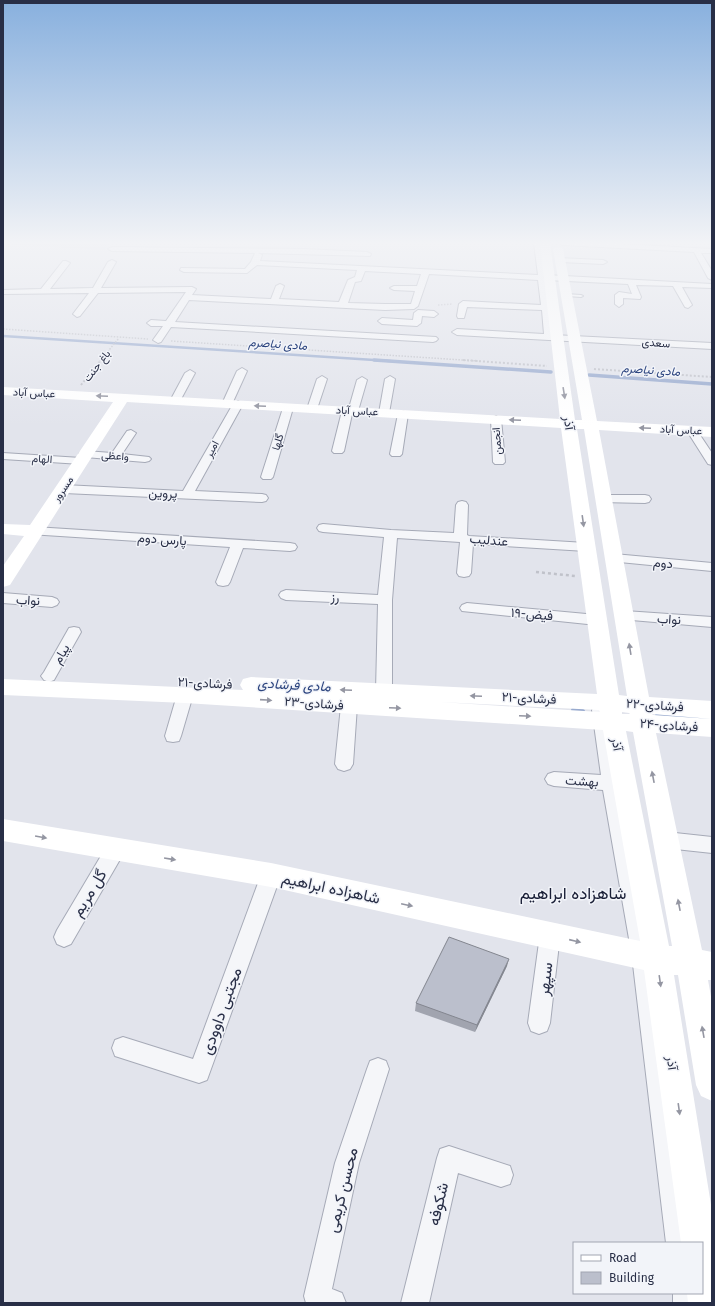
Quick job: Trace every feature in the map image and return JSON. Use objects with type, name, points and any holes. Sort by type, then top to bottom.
[{"type":"main road","name":"آذر","points":[[559,304],[561,337],[570,368],[580,424],[604,499],[641,713],[666,840],[701,965],[712,1085]]},
{"type":"main road","name":"عباس آباد","points":[[3,391],[712,432]]},
{"type":"main road","name":"مسرور","points":[[5,576],[34,531],[64,489],[123,397]]},
{"type":"main road","name":"آذر","points":[[580,424],[583,547],[605,711],[630,845],[698,1242]]},
{"type":"main road","points":[[3,528],[34,531]]},
{"type":"main road","name":"۲۱-فرشادی","points":[[3,673],[384,691],[605,711]]},
{"type":"main road","name":"۲۳-فرشادی","points":[[3,687],[185,695],[349,706],[605,711]]},
{"type":"main road","name":"۲۲-فرشادی","points":[[641,713],[712,710]]},
{"type":"main road","name":"۲۴-فرشادی","points":[[605,711],[641,713],[712,728]]},
{"type":"main road","name":"شاهزاده ابراهیم","points":[[3,830],[271,876],[649,957],[701,965]]},
{"type":"main road","points":[[703,1274],[707,1303]]},
{"type":"street","points":[[77,314],[85,304]]},
{"type":"street","points":[[158,340],[181,304]]},
{"type":"street","points":[[343,304],[385,307],[414,306],[414,304]]},
{"type":"street","points":[[461,316],[463,304],[494,305],[494,317]]},
{"type":"street","points":[[380,336],[385,307]]},
{"type":"street","points":[[382,321],[417,323],[418,313],[434,314]]},
{"type":"street","points":[[152,323],[433,339]]},
{"type":"street","name":"سعدی","points":[[457,332],[712,346]]},
{"type":"street","points":[[677,333],[681,344]]},
{"type":"street","name":"امیر","points":[[187,494],[232,404],[242,371]]},
{"type":"street","points":[[175,401],[190,373]]},
{"type":"street","points":[[384,413],[390,379]]},
{"type":"street","points":[[312,409],[322,380]]},
{"type":"street","points":[[338,451],[350,411],[362,380]]},
{"type":"street","name":"گلها","points":[[267,477],[288,408]]},
{"type":"street","points":[[396,454],[403,414]]},
{"type":"street","name":"انجمن","points":[[496,419],[499,462]]},
{"type":"street","points":[[692,431],[712,462]]},
{"type":"street","points":[[115,456],[131,433]]},
{"type":"street","name":"الهام","points":[[3,456],[83,458]]},
{"type":"street","name":"واعظی","points":[[83,458],[115,456],[145,459]]},
{"type":"street","name":"پروین","points":[[64,489],[262,498]]},
{"type":"street","points":[[604,499],[644,499]]},
{"type":"street","points":[[462,504],[464,573]]},
{"type":"street","name":"عندلیب","points":[[323,528],[583,547]]},
{"type":"street","name":"پارس دوم","points":[[34,531],[290,547]]},
{"type":"street","points":[[384,691],[385,600],[391,534]]},
{"type":"street","points":[[223,582],[238,544]]},
{"type":"street","name":"آذر","points":[[583,547],[583,577],[593,620]]},
{"type":"street","name":"دوم","points":[[614,558],[712,567]]},
{"type":"street","name":"رز","points":[[286,595],[385,600]]},
{"type":"street","name":"نواب","points":[[3,598],[52,602]]},
{"type":"street","name":"۱۹-فیض","points":[[468,608],[593,620]]},
{"type":"street","name":"نواب","points":[[625,616],[712,622]]},
{"type":"street","name":"پیام","points":[[49,676],[74,632]]},
{"type":"street","points":[[173,736],[185,695]]},
{"type":"street","points":[[344,764],[349,706]]},
{"type":"street","name":"آذر","points":[[605,711],[611,783],[630,845]]},
{"type":"street","name":"بهشت","points":[[554,780],[611,783]]},
{"type":"street","points":[[666,840],[712,845]]},
{"type":"street","name":"گل مریم","points":[[64,937],[115,850]]},
{"type":"street","name":"مجتبی داوودی","points":[[122,1048],[199,1072],[271,876]]},
{"type":"street","name":"سپهر","points":[[539,1023],[550,935]]},
{"type":"street","name":"آذر","points":[[649,957],[680,1242]]},
{"type":"street","name":"محسن کریمی","points":[[332,1303],[317,1296],[347,1163],[378,1069]]},
{"type":"street","name":"شکوفه","points":[[415,1303],[449,1158],[501,1175]]},
{"type":"path","points":[[3,329],[712,377]]},
{"type":"path","name":"باغ جنت","points":[[74,395],[120,337]]},
{"type":"path","points":[[536,572],[583,577]]},
{"type":"building","points":[[449,937],[509,959],[477,1025],[416,1003]]},
{"type":"waterway","name":"مادی نیاصرم","points":[[3,336],[390,361]]},
{"type":"waterway","name":"مادی نیاصرم","points":[[374,360],[551,372]]},
{"type":"waterway","name":"مادی نیاصرم","points":[[589,375],[712,384]]},
{"type":"waterway","name":"مادی فرشادی","points":[[573,710],[583,711]]},
{"type":"waterway","name":"مادی فرشادی","points":[[658,715],[712,719]]},
{"type":"district","name":"شاهزاده ابراهیم","points":[[573,893]]}]
